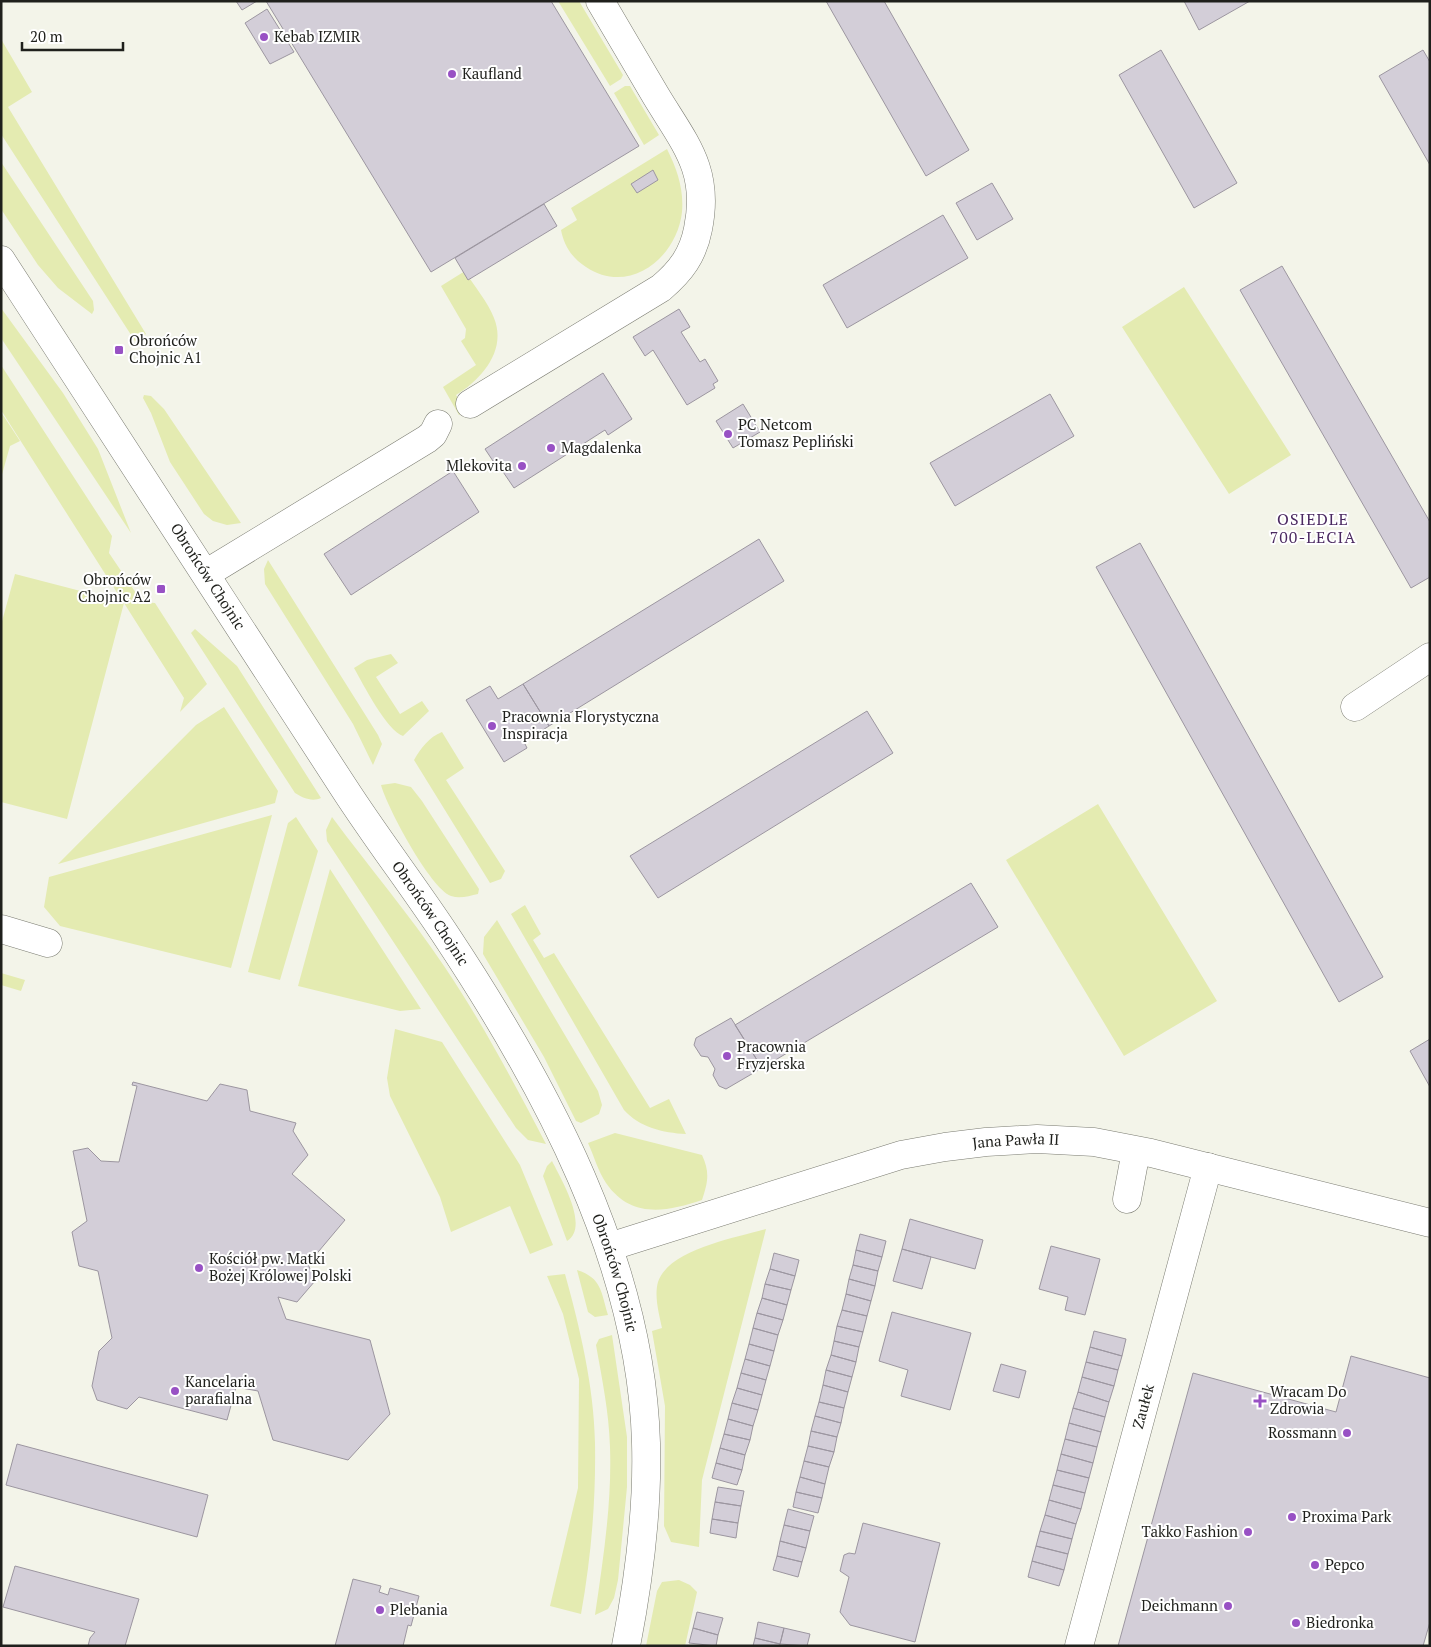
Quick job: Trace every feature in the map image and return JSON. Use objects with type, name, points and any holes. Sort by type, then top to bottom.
[{"type":"street","points":[[470,404],[661,288],[675,276],[688,260],[696,239],[703,205],[701,186],[691,154],[600,1]]},
{"type":"street","name":"Obrońców Chojnic","points":[[1,260],[207,573],[347,793],[447,937],[506,1030],[564,1142],[609,1247],[629,1320],[640,1380],[646,1441],[646,1496],[642,1550],[626,1646]]},
{"type":"street","points":[[207,573],[427,439],[433,434],[438,424]]},
{"type":"street","points":[[1354,707],[1430,657]]},
{"type":"street","points":[[1,929],[48,943]]},
{"type":"street","name":"Jana Pawła II","points":[[609,1247],[901,1155],[936,1148],[1036,1139],[1094,1142],[1136,1150],[1430,1224]]},
{"type":"street","points":[[1127,1199],[1136,1150]]},
{"type":"street","name":"Zaułek","points":[[1079,1646],[1208,1168]]},
{"type":"green space","points":[[558,1],[579,1],[623,75],[621,79],[610,86]]},
{"type":"green space","points":[[1,39],[32,92],[8,107],[146,334],[135,341],[1,134]]},
{"type":"green space","points":[[625,86],[630,86],[659,135],[644,145],[614,93]]},
{"type":"green space","points":[[667,149],[679,179],[682,195],[682,212],[678,229],[671,244],[661,257],[648,268],[634,274],[618,277],[602,275],[586,267],[569,251],[561,230],[577,220],[571,208]]},
{"type":"green space","points":[[1,162],[93,301],[94,310],[92,314],[58,288],[38,265],[1,209]]},
{"type":"green space","points":[[465,271],[485,300],[494,318],[497,341],[495,352],[483,372],[475,381],[456,395],[466,411],[459,415],[443,387],[476,365],[461,341],[465,338],[466,329],[441,286]]},
{"type":"green space","points":[[1184,287],[1291,455],[1229,494],[1122,327]]},
{"type":"green space","points":[[1,308],[63,393],[98,449],[131,533],[1,338]]},
{"type":"green space","points":[[1,365],[112,536],[109,553],[142,602],[155,603],[207,684],[180,712],[184,698],[124,603],[67,819],[1,802],[1,625],[15,574],[123,602],[1,410]]},
{"type":"green space","points":[[144,395],[151,396],[164,409],[241,523],[227,525],[213,521],[204,514],[170,462],[151,413],[143,398]]},
{"type":"green space","points":[[1,412],[20,441],[10,446],[1,478]]},
{"type":"green space","points":[[268,560],[378,735],[382,744],[373,765],[353,724],[265,584],[264,569]]},
{"type":"green space","points":[[195,629],[237,666],[321,798],[308,799],[295,793],[191,633]]},
{"type":"green space","points":[[391,654],[398,663],[376,677],[400,714],[422,701],[429,711],[403,736],[390,726],[383,717],[354,668],[367,660]]},
{"type":"green space","points":[[224,707],[278,791],[275,803],[58,864],[196,725]]},
{"type":"green space","points":[[442,732],[464,768],[446,780],[505,871],[501,879],[490,883],[414,760],[426,743]]},
{"type":"green space","points":[[395,783],[411,787],[422,801],[479,889],[478,894],[461,897],[451,896],[442,890],[432,878],[400,828],[381,785]]},
{"type":"green space","points":[[1098,804],[1217,1001],[1124,1056],[1006,860]]},
{"type":"green space","points":[[272,815],[231,968],[60,926],[44,907],[49,877]]},
{"type":"green space","points":[[296,817],[318,851],[280,980],[248,972],[288,823]]},
{"type":"green space","points":[[332,817],[417,928],[458,987],[497,1053],[546,1144],[528,1140],[516,1128],[327,841],[326,830]]},
{"type":"green space","points":[[330,869],[421,1009],[400,1011],[298,986]]},
{"type":"green space","points":[[525,905],[541,934],[533,940],[544,958],[554,953],[650,1108],[669,1099],[686,1134],[669,1132],[644,1125],[624,1110],[511,914]]},
{"type":"green space","points":[[497,920],[598,1091],[602,1105],[599,1114],[581,1123],[576,1121],[544,1057],[483,954],[484,937]]},
{"type":"green space","points":[[1,973],[25,980],[21,991],[1,985]]},
{"type":"green space","points":[[395,1029],[442,1042],[520,1165],[553,1245],[530,1254],[510,1206],[451,1232],[440,1197],[390,1096],[387,1078]]},
{"type":"green space","points":[[615,1133],[702,1155],[707,1177],[702,1200],[675,1207],[650,1210],[626,1203],[606,1183],[588,1143]]},
{"type":"green space","points":[[552,1161],[567,1191],[575,1214],[576,1225],[573,1234],[567,1241],[543,1176],[547,1166]]},
{"type":"green space","points":[[766,1229],[702,1480],[699,1547],[671,1542],[664,1526],[665,1406],[652,1331],[662,1328],[658,1311],[658,1282],[675,1261],[689,1253],[705,1246]]},
{"type":"green space","points":[[577,1270],[585,1273],[596,1282],[602,1293],[608,1315],[595,1317],[588,1312]]},
{"type":"green space","points":[[565,1274],[576,1315],[589,1379],[595,1443],[594,1508],[588,1572],[581,1614],[550,1606],[578,1488],[579,1379],[563,1314],[547,1276]]},
{"type":"green space","points":[[612,1335],[627,1437],[627,1487],[618,1580],[614,1598],[608,1609],[595,1615],[610,1489],[608,1421],[596,1345],[599,1339]]},
{"type":"green space","points":[[679,1580],[690,1585],[697,1592],[685,1646],[646,1646],[657,1591],[662,1582]]},
{"type":"building","points":[[236,1],[257,1],[242,10]]},
{"type":"building","name":"Kaufland","points":[[266,1],[551,1],[639,146],[431,272]]},
{"type":"building","points":[[826,1],[884,1],[969,150],[926,176]]},
{"type":"building","points":[[1184,1],[1250,1],[1199,30]]},
{"type":"building","points":[[267,9],[294,52],[270,64],[245,23]]},
{"type":"building","points":[[1161,50],[1237,183],[1194,208],[1119,75]]},
{"type":"building","points":[[1423,50],[1430,62],[1430,165],[1379,76]]},
{"type":"building","points":[[653,170],[658,180],[637,193],[631,184]]},
{"type":"building","points":[[992,183],[1013,219],[977,240],[956,203]]},
{"type":"building","points":[[544,204],[557,226],[468,280],[455,258]]},
{"type":"building","points":[[943,215],[968,258],[847,328],[823,285]]},
{"type":"building","points":[[1282,266],[1430,522],[1430,577],[1411,588],[1240,290]]},
{"type":"building","points":[[679,309],[690,327],[681,332],[700,362],[705,359],[718,381],[713,384],[715,388],[687,405],[653,350],[645,356],[633,337]]},
{"type":"building","points":[[603,373],[632,419],[608,435],[605,430],[514,488],[485,449]]},
{"type":"building","points":[[1050,394],[1074,436],[955,506],[930,463]]},
{"type":"building","points":[[743,404],[760,432],[733,448],[716,421]]},
{"type":"building","points":[[453,471],[479,512],[351,595],[324,554]]},
{"type":"building","points":[[759,539],[784,581],[549,726],[523,684]]},
{"type":"building","points":[[1140,543],[1383,977],[1339,1002],[1096,567]]},
{"type":"building","points":[[523,684],[549,726],[524,742],[527,748],[504,762],[466,700],[490,686],[498,699]]},
{"type":"building","points":[[867,711],[893,753],[658,898],[630,856]]},
{"type":"building","points":[[971,883],[998,927],[762,1068],[735,1025]]},
{"type":"building","points":[[731,1018],[762,1068],[726,1089],[719,1086],[713,1075],[715,1069],[708,1057],[701,1056],[694,1045],[696,1038]]},
{"type":"building","points":[[1430,1039],[1430,1087],[1410,1051]]},
{"type":"building","name":"Kościół pw. Matki Bożej Królowej Polski","points":[[133,1082],[207,1101],[220,1084],[247,1090],[250,1111],[296,1123],[293,1131],[308,1155],[292,1174],[345,1220],[308,1264],[315,1281],[297,1302],[278,1297],[286,1319],[370,1340],[390,1414],[348,1460],[273,1440],[258,1391],[236,1387],[227,1420],[139,1397],[127,1409],[97,1400],[92,1386],[99,1351],[112,1338],[98,1271],[79,1266],[72,1232],[87,1221],[73,1151],[88,1148],[101,1161],[119,1162],[137,1086],[132,1085]]},
{"type":"building","points":[[910,1219],[983,1240],[975,1269],[902,1249]]},
{"type":"building","points":[[860,1234],[886,1241],[882,1257],[856,1250]]},
{"type":"building","points":[[1051,1246],[1100,1259],[1085,1315],[1065,1310],[1068,1297],[1039,1289]]},
{"type":"building","points":[[902,1249],[931,1257],[922,1289],[893,1281]]},
{"type":"building","points":[[856,1250],[882,1257],[878,1271],[853,1265]]},
{"type":"building","points":[[774,1253],[799,1260],[795,1276],[770,1269]]},
{"type":"building","points":[[853,1265],[878,1271],[875,1286],[849,1279]]},
{"type":"building","points":[[770,1269],[795,1276],[791,1290],[765,1284]]},
{"type":"building","points":[[849,1279],[875,1286],[871,1301],[846,1294]]},
{"type":"building","points":[[765,1284],[791,1290],[787,1305],[762,1298]]},
{"type":"building","points":[[846,1294],[871,1301],[867,1316],[842,1310]]},
{"type":"building","points":[[762,1298],[787,1305],[783,1320],[757,1313]]},
{"type":"building","points":[[842,1310],[867,1316],[863,1332],[837,1326]]},
{"type":"building","points":[[892,1312],[971,1333],[950,1410],[901,1396],[908,1370],[879,1361]]},
{"type":"building","points":[[757,1313],[783,1320],[778,1335],[753,1328]]},
{"type":"building","points":[[837,1326],[863,1332],[859,1347],[834,1341]]},
{"type":"building","points":[[753,1328],[778,1335],[774,1351],[749,1344]]},
{"type":"building","points":[[1094,1331],[1126,1339],[1122,1356],[1090,1347]]},
{"type":"building","points":[[834,1341],[859,1347],[856,1362],[831,1355]]},
{"type":"building","points":[[749,1344],[774,1351],[770,1366],[745,1359]]},
{"type":"building","points":[[1090,1347],[1122,1356],[1118,1370],[1086,1362]]},
{"type":"building","points":[[831,1355],[856,1362],[852,1377],[826,1370]]},
{"type":"building","name":"Proxima Park","points":[[1351,1356],[1430,1378],[1430,1622],[1423,1646],[1118,1646],[1193,1373],[1336,1412]]},
{"type":"building","points":[[745,1359],[770,1366],[766,1380],[741,1373]]},
{"type":"building","points":[[1086,1362],[1118,1370],[1114,1386],[1082,1377]]},
{"type":"building","points":[[1001,1364],[1026,1371],[1019,1398],[993,1391]]},
{"type":"building","points":[[826,1370],[852,1377],[848,1392],[823,1385]]},
{"type":"building","points":[[741,1373],[766,1380],[762,1395],[737,1388]]},
{"type":"building","points":[[1082,1377],[1114,1386],[1109,1402],[1078,1392]]},
{"type":"building","points":[[823,1385],[848,1392],[844,1408],[819,1402]]},
{"type":"building","points":[[737,1388],[762,1395],[758,1410],[732,1403]]},
{"type":"building","points":[[1078,1392],[1109,1402],[1105,1417],[1073,1408]]},
{"type":"building","points":[[819,1402],[844,1408],[841,1423],[815,1416]]},
{"type":"building","points":[[732,1403],[758,1410],[753,1426],[728,1419]]},
{"type":"building","points":[[1073,1408],[1105,1417],[1101,1432],[1069,1423]]},
{"type":"building","points":[[815,1416],[841,1423],[837,1437],[811,1431]]},
{"type":"building","points":[[728,1419],[753,1426],[750,1440],[724,1434]]},
{"type":"building","points":[[1069,1423],[1101,1432],[1097,1447],[1065,1439]]},
{"type":"building","points":[[811,1431],[837,1437],[834,1452],[808,1446]]},
{"type":"building","points":[[724,1434],[750,1440],[745,1455],[720,1448]]},
{"type":"building","points":[[1065,1439],[1097,1447],[1093,1463],[1061,1454]]},
{"type":"building","points":[[17,1444],[208,1495],[197,1537],[6,1485]]},
{"type":"building","points":[[808,1446],[834,1452],[829,1467],[804,1461]]},
{"type":"building","points":[[720,1448],[745,1455],[742,1470],[716,1463]]},
{"type":"building","points":[[1061,1454],[1093,1463],[1089,1478],[1057,1470]]},
{"type":"building","points":[[804,1461],[829,1467],[825,1484],[800,1477]]},
{"type":"building","points":[[716,1463],[742,1470],[737,1485],[712,1478]]},
{"type":"building","points":[[1057,1470],[1089,1478],[1085,1493],[1053,1485]]},
{"type":"building","points":[[800,1477],[825,1484],[822,1498],[796,1492]]},
{"type":"building","points":[[1053,1485],[1085,1493],[1081,1509],[1049,1500]]},
{"type":"building","points":[[718,1487],[744,1491],[741,1506],[715,1502]]},
{"type":"building","points":[[796,1492],[822,1498],[818,1513],[793,1507]]},
{"type":"building","points":[[1049,1500],[1081,1509],[1076,1524],[1045,1515]]},
{"type":"building","points":[[715,1502],[741,1506],[738,1523],[712,1519]]},
{"type":"building","points":[[788,1509],[814,1516],[810,1531],[784,1525]]},
{"type":"building","points":[[1045,1515],[1076,1524],[1072,1539],[1040,1531]]},
{"type":"building","points":[[712,1519],[738,1523],[736,1538],[710,1533]]},
{"type":"building","points":[[863,1523],[940,1543],[915,1642],[850,1625],[840,1612],[849,1577],[840,1571],[844,1555],[849,1553],[855,1554]]},
{"type":"building","points":[[784,1525],[810,1531],[806,1548],[780,1541]]},
{"type":"building","points":[[1040,1531],[1072,1539],[1068,1554],[1036,1546]]},
{"type":"building","points":[[780,1541],[806,1548],[802,1562],[777,1556]]},
{"type":"building","points":[[1036,1546],[1068,1554],[1064,1570],[1032,1561]]},
{"type":"building","points":[[777,1556],[802,1562],[798,1577],[773,1570]]},
{"type":"building","points":[[1032,1561],[1064,1570],[1059,1586],[1028,1577]]},
{"type":"building","points":[[15,1566],[139,1599],[125,1646],[88,1646],[90,1638],[95,1632],[3,1607]]},
{"type":"building","name":"Plebania","points":[[353,1579],[381,1586],[379,1592],[388,1595],[390,1588],[419,1596],[411,1626],[408,1625],[403,1646],[335,1646]]},
{"type":"building","points":[[697,1612],[723,1618],[718,1635],[693,1628]]},
{"type":"building","points":[[758,1622],[784,1628],[780,1644],[755,1638]]},
{"type":"building","points":[[693,1628],[718,1635],[716,1646],[689,1643]]},
{"type":"building","points":[[784,1628],[810,1634],[807,1646],[780,1644]]},
{"type":"building","points":[[755,1638],[780,1644],[780,1646],[753,1646]]},
{"type":"place","name":"Kebab IZMIR","points":[[264,37]]},
{"type":"place","name":"Kaufland","points":[[452,74]]},
{"type":"place","name":"Obrońców Chojnic A1","points":[[119,350]]},
{"type":"place","name":"PC Netcom Tomasz Pepliński","points":[[728,434]]},
{"type":"place","name":"Magdalenka","points":[[551,448]]},
{"type":"place","name":"Mlekovita","points":[[522,466]]},
{"type":"place","name":"Obrońców Chojnic A2","points":[[161,589]]},
{"type":"place","name":"Pracownia Florystyczna Inspiracja","points":[[492,726]]},
{"type":"place","name":"Pracownia Fryzjerska","points":[[727,1056]]},
{"type":"place","name":"Kościół pw. Matki Bożej Królowej Polski","points":[[199,1268]]},
{"type":"place","name":"Kancelaria parafialna","points":[[175,1391]]},
{"type":"place","name":"Wracam Do Zdrowia","points":[[1260,1401]]},
{"type":"place","name":"Rossmann","points":[[1347,1433]]},
{"type":"place","name":"Proxima Park","points":[[1292,1517]]},
{"type":"place","name":"Takko Fashion","points":[[1248,1532]]},
{"type":"place","name":"Pepco","points":[[1315,1565]]},
{"type":"place","name":"Deichmann","points":[[1228,1606]]},
{"type":"place","name":"Plebania","points":[[380,1610]]},
{"type":"place","name":"Biedronka","points":[[1296,1623]]},
{"type":"district","name":"OSIEDLE 700-LECIA","points":[[1313,528]]}]
